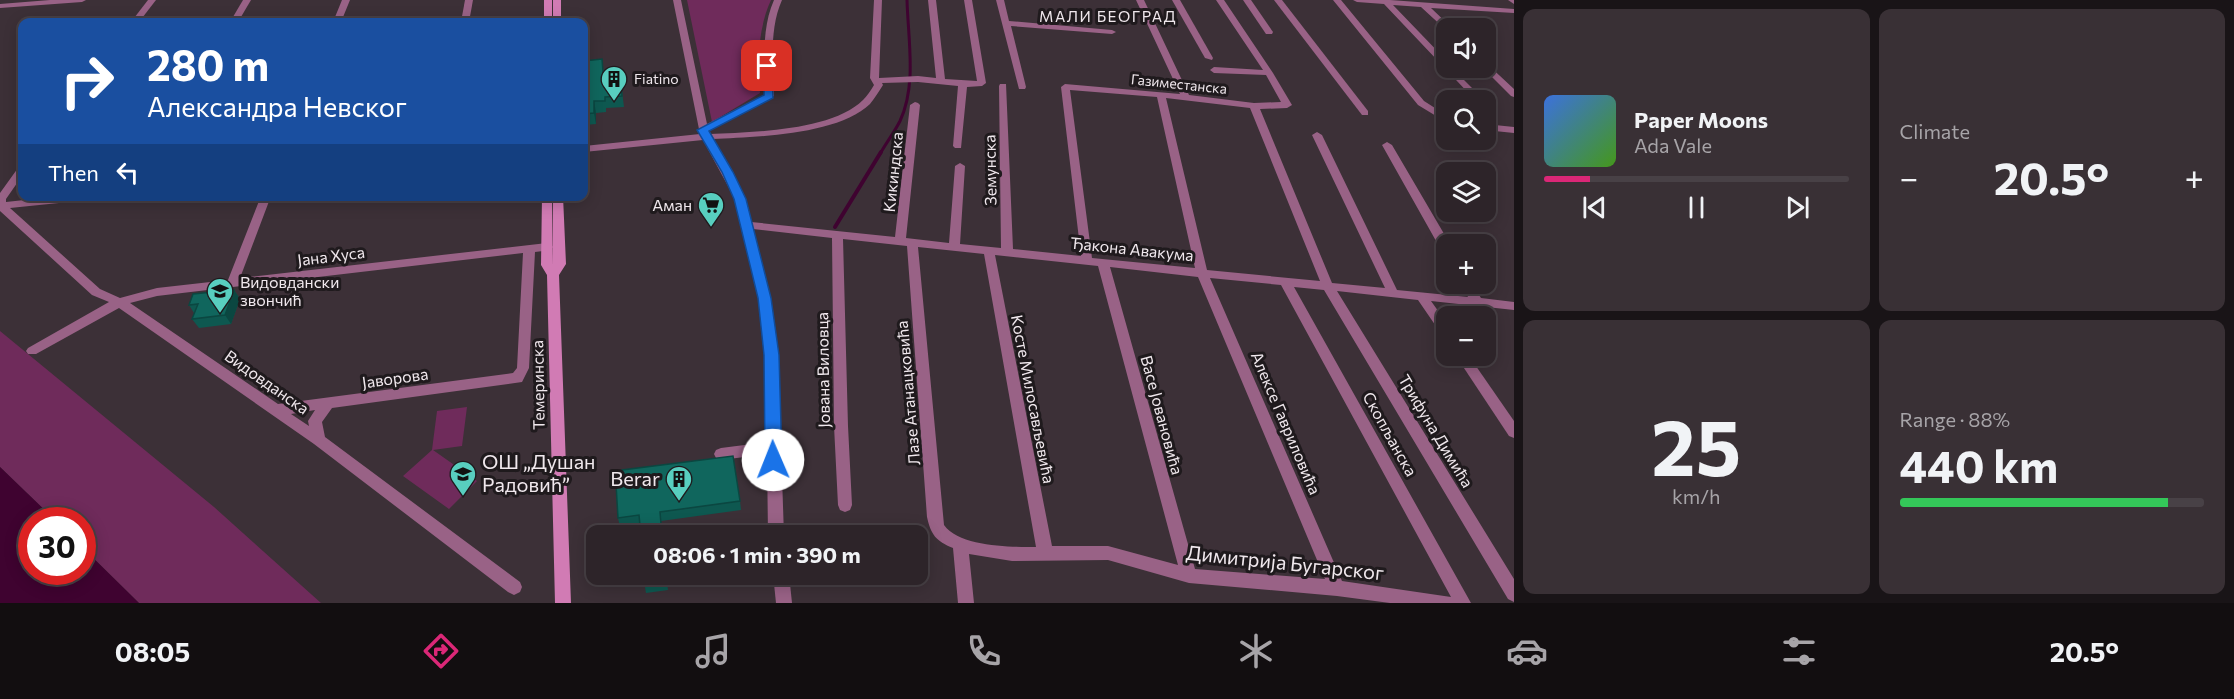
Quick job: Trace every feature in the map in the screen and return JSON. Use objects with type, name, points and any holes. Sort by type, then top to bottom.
[{"type":"main road","points":[[548,0],[548,18]]},
{"type":"main road","points":[[557,0],[557,18]]},
{"type":"main road","name":"Темеринска","points":[[548,201],[547,265],[553,275],[563,603]]},
{"type":"main road","name":"Темеринска","points":[[553,275],[560,264],[558,201]]},
{"type":"street","points":[[0,6],[82,0]]},
{"type":"street","points":[[138,18],[152,0]]},
{"type":"street","points":[[236,18],[247,0]]},
{"type":"street","points":[[339,18],[346,0]]},
{"type":"street","points":[[466,18],[469,0]]},
{"type":"street","points":[[677,0],[705,134],[728,172],[740,199],[764,298],[770,343],[776,525]]},
{"type":"street","points":[[705,134],[769,96],[767,66],[769,39],[773,11],[778,0]]},
{"type":"street","points":[[588,149],[705,134],[765,134],[823,123],[867,102],[879,85],[874,78],[878,0]]},
{"type":"street","points":[[932,0],[941,82]]},
{"type":"street","points":[[878,81],[918,79],[963,85],[982,83],[968,0]]},
{"type":"street","points":[[1000,0],[1022,87]]},
{"type":"street","points":[[1140,0],[1186,98]]},
{"type":"street","points":[[1176,0],[1209,58]]},
{"type":"street","points":[[1220,0],[1269,73]]},
{"type":"street","points":[[1247,0],[1269,32]]},
{"type":"street","points":[[1278,0],[1365,113]]},
{"type":"street","points":[[1337,0],[1421,103],[1436,113]]},
{"type":"street","points":[[1357,0],[1424,5],[1435,3],[1514,11]]},
{"type":"street","points":[[1463,0],[1469,8]]},
{"type":"street","points":[[1380,1],[1436,55]]},
{"type":"street","points":[[1424,5],[1438,18]]},
{"type":"street","points":[[1005,23],[1112,32]]},
{"type":"street","points":[[1214,70],[1269,73]]},
{"type":"street","name":"Газиместанска","points":[[1087,261],[1065,87],[1254,106],[1287,105],[1269,73]]},
{"type":"street","points":[[1496,76],[1514,94]]},
{"type":"street","points":[[1459,78],[1470,90]]},
{"type":"street","points":[[958,146],[963,85]]},
{"type":"street","name":"Земунска","points":[[1003,86],[1007,253]]},
{"type":"street","name":"Алексе Гавриловића","points":[[1161,96],[1203,273],[1337,588]]},
{"type":"street","name":"Кикиндска","points":[[906,242],[915,105]]},
{"type":"street","name":"Трифуна Димића","points":[[1254,106],[1328,287],[1514,594]]},
{"type":"street","points":[[1496,128],[1514,130]]},
{"type":"street","points":[[1317,135],[1393,294]]},
{"type":"street","points":[[1387,145],[1438,234]]},
{"type":"street","points":[[954,247],[960,166]]},
{"type":"street","points":[[1,201],[18,177]]},
{"type":"street","points":[[1,201],[18,200]]},
{"type":"street","name":"Видовданска","points":[[1,201],[96,292],[120,302],[278,410],[514,587]]},
{"type":"street","points":[[232,284],[264,201]]},
{"type":"street","name":"Ђакона Авакума","points":[[746,225],[1514,306]]},
{"type":"street","name":"Јована Виловца","points":[[837,235],[845,505]]},
{"type":"street","name":"Лазе Атанацковића","points":[[906,242],[935,517],[937,527],[944,537]]},
{"type":"street","name":"Јана Хуса","points":[[32,351],[120,302],[157,292],[547,247]]},
{"type":"street","name":"Јаворова","points":[[278,410],[517,378],[523,368],[529,250]]},
{"type":"street","name":"Косте Милосављевића","points":[[989,251],[1045,552]]},
{"type":"street","name":"Васе Јовановића","points":[[1103,263],[1189,576]]},
{"type":"street","name":"Скопљанска","points":[[1285,282],[1463,603]]},
{"type":"street","points":[[1472,294],[1477,302]]},
{"type":"street","points":[[1422,297],[1436,317]]},
{"type":"street","points":[[1469,366],[1514,432]]},
{"type":"street","points":[[319,440],[315,421],[327,404]]},
{"type":"street","points":[[721,454],[773,447]]},
{"type":"street","name":"Димитрија Бугарског","points":[[944,537],[974,549],[1012,554],[1108,553],[1189,576],[1337,588],[1446,603]]},
{"type":"street","points":[[960,544],[966,603]]},
{"type":"street","points":[[782,585],[784,603]]},
{"type":"shaded area","points":[[687,0],[771,0],[763,22],[760,46],[760,93],[712,122]]},
{"type":"shaded area","points":[[0,331],[214,507],[321,603],[139,603],[96,561],[96,507],[42,507],[0,467]]},
{"type":"shaded area","points":[[467,407],[462,446],[433,450],[477,481],[449,509],[403,476],[432,450],[437,411]]},
{"type":"shaded area","points":[[0,467],[42,507],[18,507],[18,585],[96,585],[96,561],[139,603],[0,603]]},
{"type":"building","points":[[602,59],[604,84],[621,83],[622,96],[605,97],[605,101],[594,101],[594,113],[588,114],[588,61]]},
{"type":"building","points":[[234,290],[225,315],[192,319],[198,304],[189,305],[193,294]]},
{"type":"building","name":"Berar","points":[[733,456],[740,501],[660,512],[661,525],[640,525],[639,515],[618,518],[616,484],[623,483],[622,470]]},
{"type":"waterway","points":[[880,154],[900,121],[908,92],[910,62],[907,0]]},
{"type":"waterway","points":[[835,227],[881,152]]},
{"type":"place","name":"Fiatino","points":[[614,102]]},
{"type":"place","name":"Аман","points":[[711,228]]},
{"type":"place","name":"Видовдански звончић","points":[[220,314]]},
{"type":"place","name":"ОШ „Душан Радовић”","points":[[463,497]]},
{"type":"place","name":"Berar","points":[[679,502]]},
{"type":"district","name":"МАЛИ БЕОГРАД","points":[[1108,17]]},
{"type":"route","points":[[767,66],[769,96],[703,130],[728,172],[740,199],[764,298],[772,355],[773,460]]}]
